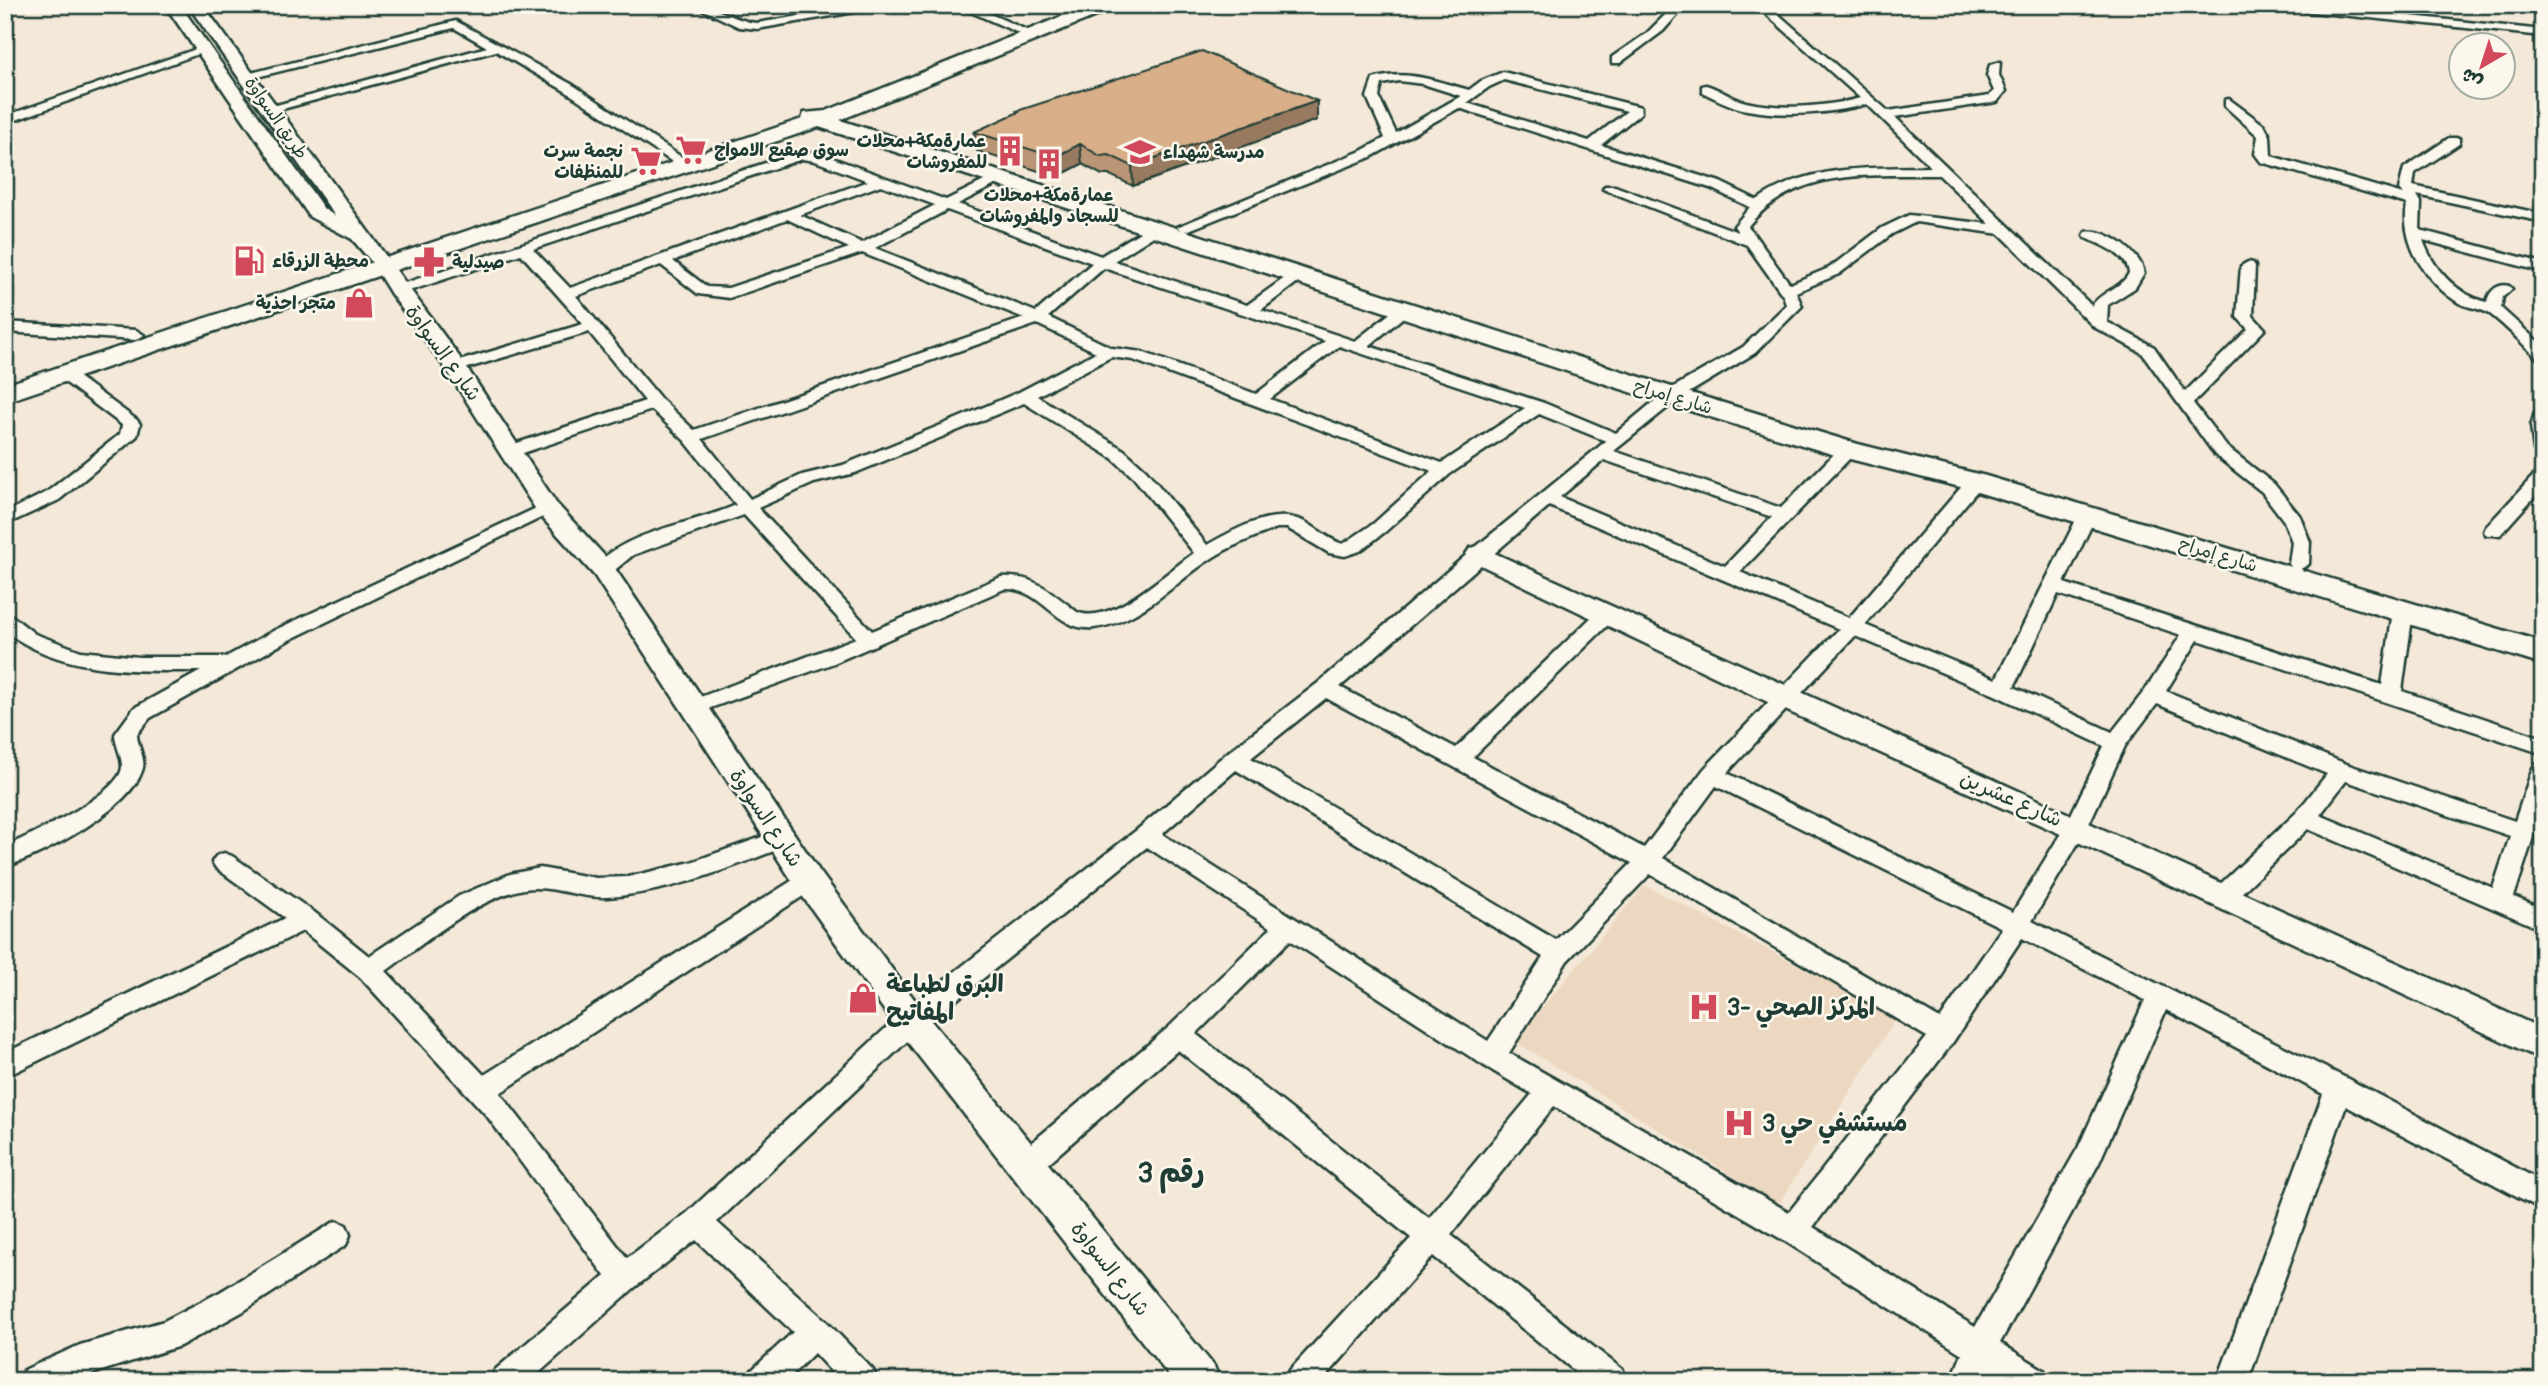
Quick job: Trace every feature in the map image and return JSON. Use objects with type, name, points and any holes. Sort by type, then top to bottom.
[{"type":"main road","points":[[1029,34],[1088,5]]},
{"type":"main road","points":[[5,379],[136,335],[380,263],[822,116],[1107,5]]},
{"type":"main road","points":[[5,394],[679,160],[822,116]]},
{"type":"main road","name":"شارع إمراح","points":[[822,116],[998,178],[1403,310],[1679,391],[2543,634]]},
{"type":"main road","name":"شارع إمراح","points":[[822,116],[1184,227],[1679,391],[1848,450],[1976,482],[2543,654]]},
{"type":"street","name":"طريق السواوة","points":[[172,5],[317,213],[380,263]]},
{"type":"street","name":"شارع السواوة","points":[[195,5],[455,367],[547,508],[603,570],[808,881],[911,1021],[1199,1381]]},
{"type":"street","points":[[698,5],[743,25],[757,26],[890,5]]},
{"type":"street","points":[[960,5],[1029,34]]},
{"type":"street","points":[[1616,60],[1658,33],[1681,5]]},
{"type":"street","points":[[1761,5],[1922,148],[1942,171],[2100,324],[2148,350],[2221,451],[2268,488],[2293,520],[2301,542],[2299,564]]},
{"type":"street","points":[[2273,5],[2543,33]]},
{"type":"street","points":[[245,76],[452,24],[499,47],[679,160]]},
{"type":"street","points":[[268,109],[499,47]]},
{"type":"street","points":[[5,120],[203,50]]},
{"type":"street","points":[[1884,115],[1993,99],[2000,91],[1993,75],[1996,65]]},
{"type":"street","points":[[1184,227],[1340,166],[1458,104],[1496,78],[1509,75],[1637,110],[1592,145]]},
{"type":"street","points":[[1392,139],[1373,97],[1377,82],[1385,78],[1411,79],[1469,94]]},
{"type":"street","points":[[1706,89],[1740,104],[1759,108],[1848,105],[1868,100]]},
{"type":"street","points":[[2229,103],[2259,128],[2264,136],[2262,154],[2266,159],[2410,195],[2543,218]]},
{"type":"street","points":[[1458,104],[1715,185],[1759,206]]},
{"type":"street","points":[[2454,141],[2409,171],[2413,233],[2434,276],[2469,302],[2493,309],[2543,355]]},
{"type":"street","points":[[380,263],[524,248],[801,155],[817,157],[1102,262],[1538,407],[1610,447],[1783,515]]},
{"type":"street","points":[[506,1381],[624,1278],[697,1222],[911,1021],[1146,835],[1236,758],[1325,688],[1479,554],[1679,391],[1749,351],[1794,306],[1787,290],[1741,226],[1759,206],[1782,188],[1800,181],[1863,174],[1942,171]]},
{"type":"street","points":[[663,260],[703,291],[729,293],[863,248],[998,178]]},
{"type":"street","points":[[567,294],[880,181]]},
{"type":"street","points":[[1610,189],[1750,241]]},
{"type":"street","points":[[789,215],[863,248],[1038,318],[1108,352],[1136,355],[1444,470]]},
{"type":"street","points":[[1787,290],[1834,271],[1887,231],[1914,218],[2002,230]]},
{"type":"street","points":[[691,438],[1038,318],[1102,262],[1154,229]]},
{"type":"street","points":[[2413,233],[2543,268]]},
{"type":"street","points":[[2091,235],[2121,249],[2135,264],[2136,274],[2133,281],[2102,300],[2097,310],[2100,324]]},
{"type":"street","points":[[524,248],[567,294],[655,403],[691,438],[746,506],[869,640]]},
{"type":"street","points":[[2185,403],[2257,329],[2245,317],[2248,266]]},
{"type":"street","points":[[1249,311],[1298,275]]},
{"type":"street","points":[[2493,309],[2496,295],[2504,289]]},
{"type":"street","points":[[1357,347],[1403,310]]},
{"type":"street","points":[[455,367],[591,326]]},
{"type":"street","points":[[5,327],[136,335]]},
{"type":"street","points":[[1257,401],[1337,340]]},
{"type":"street","points":[[603,570],[626,551],[696,524],[718,520],[808,479],[849,468],[1025,396],[1108,352]]},
{"type":"street","points":[[5,520],[53,496],[128,436],[131,430],[131,424],[63,373]]},
{"type":"street","points":[[1025,396],[1118,454],[1140,474],[1204,555]]},
{"type":"street","points":[[511,451],[655,403]]},
{"type":"street","points":[[694,707],[765,683],[1001,583],[1018,580],[1034,586],[1072,618],[1089,623],[1111,619],[1204,555],[1283,521],[1337,548],[1349,549],[1444,470],[1538,407]]},
{"type":"street","points":[[2543,412],[2540,416],[2539,433],[2543,450]]},
{"type":"street","points":[[1729,573],[1848,450]]},
{"type":"street","points":[[2493,531],[2543,476]]},
{"type":"street","points":[[1492,1057],[1558,954],[1648,861],[1712,775],[1852,626],[1976,482]]},
{"type":"street","points":[[1549,499],[2002,690],[2116,743]]},
{"type":"street","points":[[5,858],[116,795],[131,776],[133,768],[124,738],[127,729],[142,713],[227,664],[547,508]]},
{"type":"street","points":[[2002,690],[2025,636],[2087,516]]},
{"type":"street","name":"شارع عشرين","points":[[1479,554],[1784,698],[2076,828],[2543,1045]]},
{"type":"street","points":[[2053,586],[2192,633],[2391,693],[2543,746]]},
{"type":"street","points":[[2391,693],[2403,611]]},
{"type":"street","points":[[1459,758],[1606,615]]},
{"type":"street","points":[[7,625],[49,648],[89,661],[227,664]]},
{"type":"street","points":[[1793,1230],[1944,1034],[2017,926],[2076,828],[2116,743],[2153,694],[2192,633]]},
{"type":"street","points":[[1325,688],[1648,861],[1944,1034]]},
{"type":"street","points":[[2153,694],[2341,771],[2523,832]]},
{"type":"street","points":[[1236,758],[1558,954]]},
{"type":"street","points":[[2501,901],[2543,770]]},
{"type":"street","points":[[2222,897],[2305,818],[2341,771]]},
{"type":"street","points":[[1712,775],[2160,995],[2339,1087],[2543,1197]]},
{"type":"street","points":[[2305,818],[2543,920]]},
{"type":"street","points":[[1146,835],[1492,1057],[1793,1230],[2033,1381]]},
{"type":"street","points":[[369,970],[458,909],[499,886],[533,877],[601,888],[645,884],[688,874],[779,839]]},
{"type":"street","points":[[224,862],[305,919],[369,970],[497,1108],[624,1278]]},
{"type":"street","points":[[481,1091],[808,881]]},
{"type":"street","points":[[5,1066],[305,919]]},
{"type":"street","points":[[1027,1164],[1178,1035],[1289,926]]},
{"type":"street","points":[[1966,1381],[1980,1348],[2089,1154],[2160,995]]},
{"type":"street","points":[[1178,1035],[1612,1381]]},
{"type":"street","points":[[2232,1381],[2339,1087]]},
{"type":"street","points":[[1301,1381],[1432,1236],[1551,1090]]},
{"type":"street","points":[[697,1222],[815,1332],[862,1381]]},
{"type":"street","points":[[35,1381],[80,1360],[169,1335],[231,1302],[336,1234]]},
{"type":"street","points":[[763,1381],[815,1332]]},
{"type":"shaded area","name":"مستشفي حي 3","points":[[1645,885],[1897,1017],[1779,1204],[1514,1041]]},
{"type":"building","points":[[1202,51],[1317,101],[1132,166],[1109,155],[1100,156],[1080,144],[1055,157],[974,132],[1019,112],[1017,111]]},
{"type":"place","name":"سوق صقيع الامواج","points":[[691,150]]},
{"type":"place","name":"عمارةمكة+محلات للمفروشات","points":[[1010,151]]},
{"type":"place","name":"مدرسة شهداء","points":[[1140,152]]},
{"type":"place","name":"نجمة سرت للمنظفات","points":[[646,161]]},
{"type":"place","name":"عمارةمكة+محلات للسجاد والمفروشات","points":[[1049,164]]},
{"type":"place","name":"محطة الزرقاء","points":[[249,261]]},
{"type":"place","name":"صيدلية","points":[[429,262]]},
{"type":"place","name":"متجر احذية","points":[[359,303]]},
{"type":"place","name":"البرق لطباعة المفاتيح","points":[[863,998]]},
{"type":"place","name":"المركز الصحي -3","points":[[1704,1007]]},
{"type":"place","name":"مستشفي حي 3","points":[[1739,1123]]},
{"type":"district","name":"رقم 3","points":[[1171,1173]]}]
